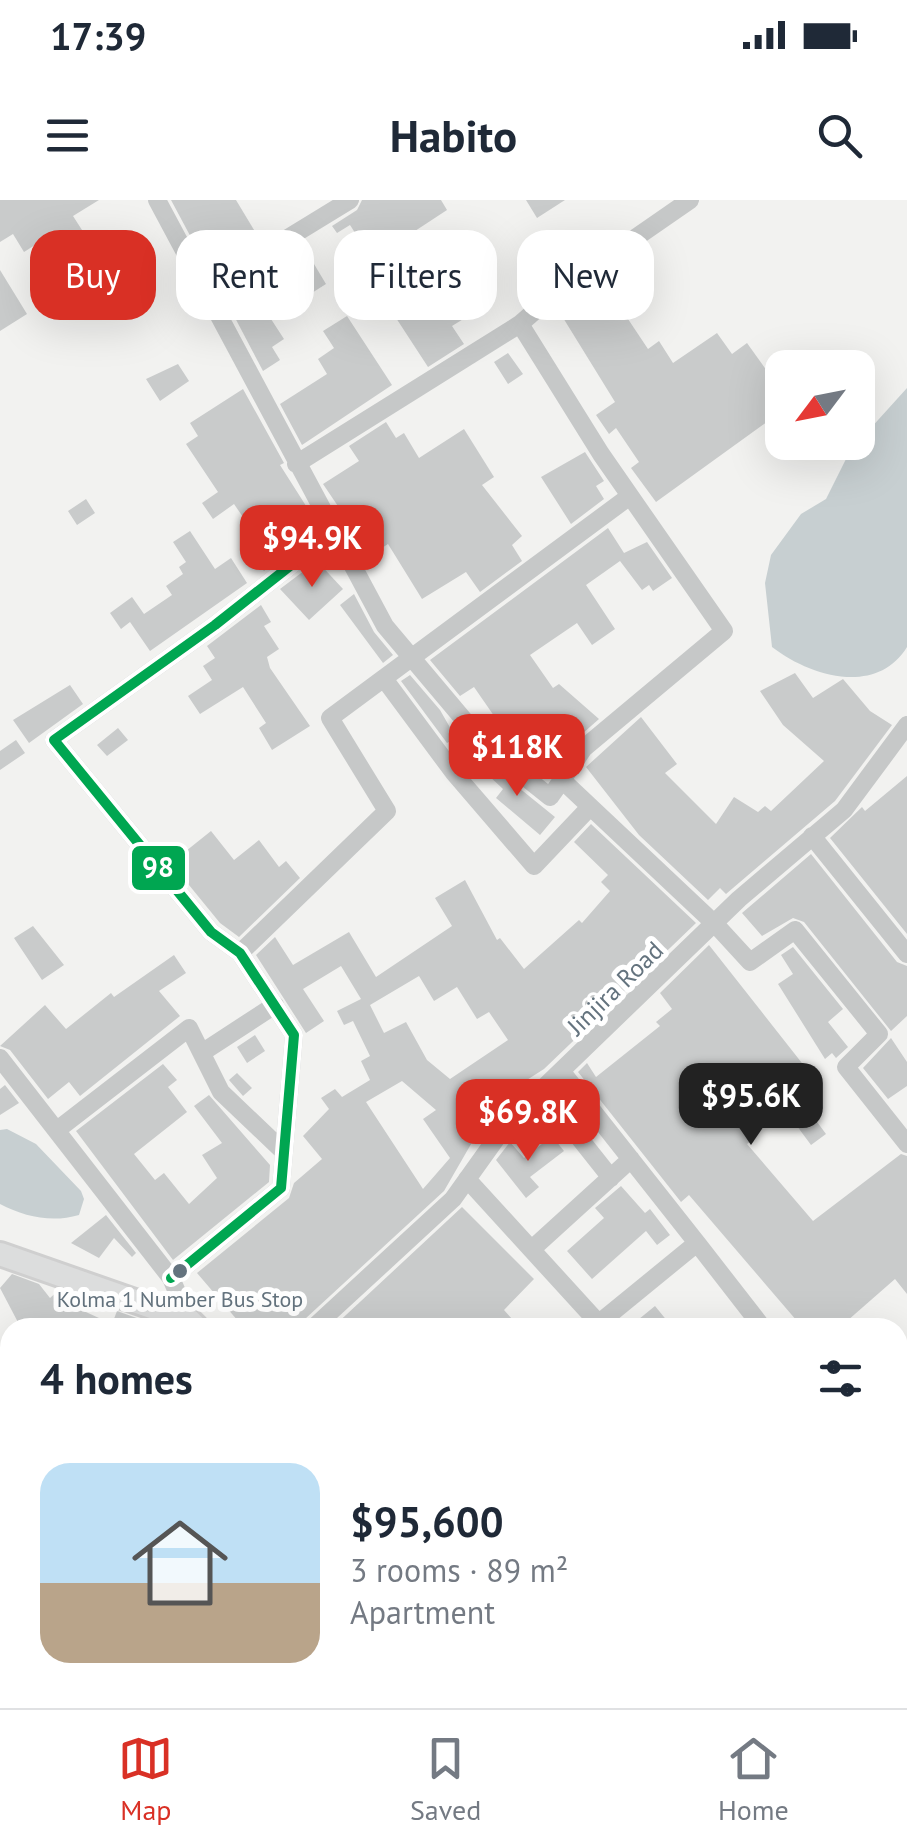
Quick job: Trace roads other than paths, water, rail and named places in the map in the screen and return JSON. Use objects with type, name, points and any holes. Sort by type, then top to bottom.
[{"type":"main road","points":[[0,1254],[176,1318]]},
{"type":"street","points":[[157,200],[176,237]]},
{"type":"street","points":[[301,230],[350,200]]},
{"type":"street","points":[[296,464],[520,324],[552,296],[690,200]]},
{"type":"street","points":[[219,320],[385,626],[486,746],[550,797],[584,748],[724,631],[630,496],[520,324]]},
{"type":"street","points":[[240,952],[387,810],[330,718],[414,660],[630,496]]},
{"type":"street","points":[[171,1278],[282,1188],[294,1034],[240,952],[210,932],[54,740],[214,625],[333,532]]},
{"type":"street","points":[[385,680],[454,773],[534,866],[590,807]]},
{"type":"street","name":"Jinjira Road","points":[[324,1318],[454,1199],[508,1122],[739,899],[844,810],[907,725]]},
{"type":"street","points":[[562,780],[750,962],[795,930],[879,1034],[846,1067],[907,1144]]},
{"type":"street","points":[[812,836],[907,954]]},
{"type":"street","points":[[202,1052],[275,1005]]},
{"type":"street","points":[[57,1130],[189,1028],[221,1092],[284,1152]]},
{"type":"street","points":[[0,1058],[171,1278],[190,1318]]},
{"type":"street","points":[[562,1072],[755,1318]]},
{"type":"street","points":[[542,1091],[611,1178]]},
{"type":"street","points":[[532,1250],[632,1159]]},
{"type":"street","points":[[468,1179],[591,1318]]},
{"type":"street","points":[[608,1318],[698,1243]]},
{"type":"place","name":"Kolma 1 Number Bus Stop","points":[[180,1271]]}]
